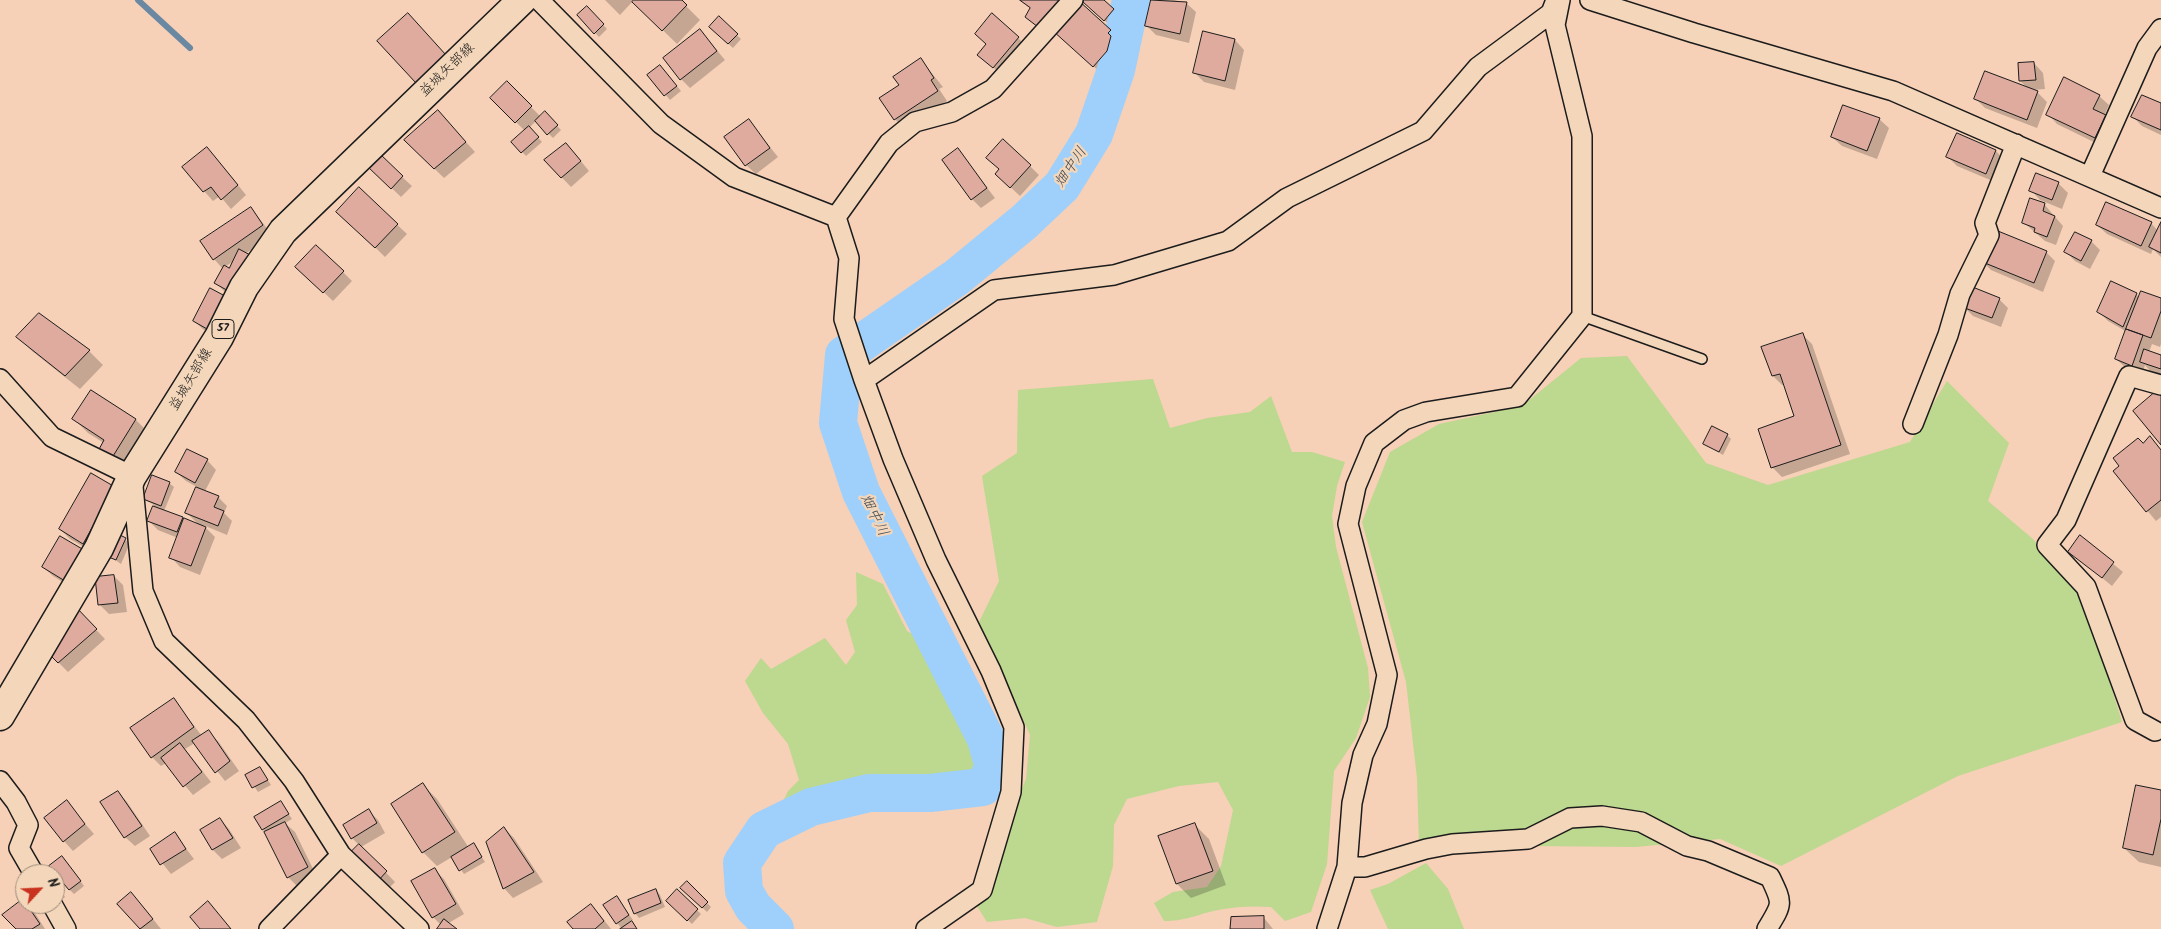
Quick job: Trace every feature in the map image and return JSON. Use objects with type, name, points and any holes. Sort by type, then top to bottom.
[{"type":"main road","name":"益城矢部線","points":[[0,716],[99,548],[132,476],[219,337],[244,287],[283,231],[522,0]]},
{"type":"street","points":[[539,0],[661,124],[734,177],[836,217]]},
{"type":"street","points":[[836,217],[889,143],[915,122],[952,112],[993,89],[1073,0]]},
{"type":"street","points":[[863,376],[994,290],[1114,276],[1228,241],[1287,198],[1423,131],[1478,66],[1551,13],[1558,0]]},
{"type":"street","points":[[1327,929],[1347,867],[1352,803],[1363,755],[1377,724],[1387,675],[1348,524],[1356,486],[1374,443],[1404,420],[1426,412],[1517,397],[1582,316],[1582,136],[1555,25],[1558,0]]},
{"type":"street","points":[[1590,0],[1694,34],[1893,91],[2161,208]]},
{"type":"street","points":[[2090,176],[2148,48],[2161,29]]},
{"type":"street","points":[[1913,424],[1948,335],[1960,294],[1990,234],[1985,223],[2016,144]]},
{"type":"street","points":[[836,217],[849,258],[844,320],[863,376],[893,459],[936,560],[991,671],[1014,726],[1011,792],[982,890],[926,929]]},
{"type":"street","points":[[2155,731],[2135,720],[2086,587],[2047,545],[2066,520],[2129,376],[2161,386]]},
{"type":"street","points":[[0,379],[52,437],[132,476],[143,591],[164,641],[246,720],[294,781],[342,855],[419,929]]},
{"type":"street","points":[[0,781],[16,802],[28,825],[19,848],[28,864]]},
{"type":"street","points":[[1347,867],[1365,868],[1426,849],[1452,844],[1528,839],[1570,818],[1617,817],[1640,822],[1687,846],[1708,851],[1770,877],[1781,899],[1778,911],[1768,929]]},
{"type":"street","points":[[269,929],[342,855]]},
{"type":"street","points":[[58,914],[66,929]]},
{"type":"lane","points":[[1582,316],[1702,359]]},
{"type":"green space","points":[[1627,356],[1706,463],[1768,485],[1910,442],[1947,381],[2009,443],[1988,501],[2033,539],[2085,603],[2122,722],[1958,776],[1781,866],[1720,839],[1636,847],[1419,845],[1417,778],[1406,682],[1362,522],[1390,452],[1439,424],[1522,406],[1581,358]]},
{"type":"green space","points":[[1153,379],[1170,428],[1207,418],[1250,412],[1271,396],[1292,452],[1312,452],[1345,462],[1337,486],[1332,516],[1336,547],[1368,668],[1370,697],[1356,738],[1334,771],[1327,864],[1311,912],[1285,921],[1271,907],[1254,906],[1216,910],[1181,920],[1164,921],[1154,903],[1173,892],[1207,887],[1221,866],[1233,810],[1218,782],[1179,786],[1127,799],[1114,825],[1113,866],[1097,922],[1057,927],[1025,918],[987,922],[975,903],[1026,779],[1030,735],[979,622],[999,581],[982,476],[1017,453],[1018,390]]},
{"type":"green space","points":[[856,572],[883,584],[907,631],[929,643],[981,742],[988,765],[976,780],[841,790],[792,804],[782,804],[788,791],[799,780],[788,744],[763,713],[745,681],[761,658],[771,669],[825,638],[846,665],[855,652],[846,620],[857,605]]},
{"type":"green space","points":[[1426,863],[1448,889],[1464,929],[1388,929],[1370,890],[1388,884]]},
{"type":"building","points":[[634,0],[682,0],[687,5],[662,31],[632,2]]},
{"type":"building","points":[[1020,0],[1060,0],[1038,27],[1025,17],[1030,8]]},
{"type":"building","points":[[1078,0],[1111,30],[1108,33],[1111,36],[1107,51],[1093,67],[1052,30]]},
{"type":"building","points":[[1085,0],[1104,0],[1114,9],[1104,21],[1083,2]]},
{"type":"building","points":[[1151,0],[1187,2],[1180,34],[1145,26]]},
{"type":"building","points":[[587,6],[604,24],[594,34],[577,15]]},
{"type":"building","points":[[408,13],[446,55],[416,83],[377,41]]},
{"type":"building","points":[[992,13],[1019,37],[993,68],[977,55],[986,44],[975,34]]},
{"type":"building","points":[[719,16],[738,34],[728,44],[709,27]]},
{"type":"building","points":[[700,29],[717,51],[680,80],[663,58]]},
{"type":"building","points":[[1203,31],[1235,39],[1225,81],[1193,73]]},
{"type":"building","points":[[921,58],[934,78],[931,80],[938,91],[894,120],[879,98],[899,85],[893,77]]},
{"type":"building","points":[[2034,62],[2036,80],[2019,81],[2018,63]]},
{"type":"building","points":[[660,65],[677,86],[664,96],[647,75]]},
{"type":"building","points":[[1985,71],[2038,91],[2027,120],[1974,99]]},
{"type":"building","points":[[2064,77],[2100,95],[2093,109],[2106,115],[2095,138],[2046,115]]},
{"type":"building","points":[[507,81],[532,106],[515,123],[490,98]]},
{"type":"building","points":[[2142,95],[2161,103],[2161,130],[2131,117]]},
{"type":"building","points":[[1843,105],[1880,118],[1867,151],[1831,137]]},
{"type":"building","points":[[438,110],[466,142],[434,169],[404,140]]},
{"type":"building","points":[[545,111],[558,125],[547,135],[535,121]]},
{"type":"building","points":[[749,119],[770,148],[745,166],[724,137]]},
{"type":"building","points":[[529,126],[539,137],[521,153],[511,142]]},
{"type":"building","points":[[1957,133],[1996,150],[1986,174],[1946,157]]},
{"type":"building","points":[[1003,139],[1031,165],[1010,188],[995,174],[999,169],[986,158]]},
{"type":"building","points":[[566,143],[581,161],[561,178],[544,160]]},
{"type":"building","points":[[207,147],[238,185],[221,200],[211,187],[203,192],[182,167]]},
{"type":"building","points":[[958,148],[987,188],[971,200],[942,160]]},
{"type":"building","points":[[379,153],[403,176],[391,189],[367,166]]},
{"type":"building","points":[[2036,173],[2059,182],[2052,200],[2029,191]]},
{"type":"building","points":[[359,187],[398,224],[375,248],[336,212]]},
{"type":"building","points":[[2030,198],[2045,203],[2043,211],[2055,216],[2047,237],[2034,232],[2035,228],[2022,223]]},
{"type":"building","points":[[2106,202],[2152,222],[2141,246],[2096,225]]},
{"type":"building","points":[[251,207],[263,225],[213,260],[200,241]]},
{"type":"building","points":[[2161,222],[2161,253],[2149,247]]},
{"type":"building","points":[[1993,229],[2047,251],[2034,283],[1980,261]]},
{"type":"building","points":[[2075,232],[2092,240],[2081,261],[2064,252]]},
{"type":"building","points":[[316,245],[344,271],[323,293],[295,267]]},
{"type":"building","points":[[239,249],[252,256],[232,293],[214,283],[224,265],[229,268]]},
{"type":"building","points":[[2111,281],[2137,293],[2123,327],[2097,312]]},
{"type":"building","points":[[1970,286],[2000,298],[1992,318],[1962,307]]},
{"type":"building","points":[[210,288],[225,296],[207,329],[193,321]]},
{"type":"building","points":[[2141,291],[2161,298],[2161,311],[2151,338],[2126,329]]},
{"type":"building","points":[[39,313],[90,350],[65,376],[16,337]]},
{"type":"building","points":[[2126,329],[2143,335],[2132,366],[2115,359]]},
{"type":"building","points":[[1803,333],[1841,445],[1771,468],[1758,429],[1794,416],[1780,374],[1772,376],[1761,347]]},
{"type":"building","points":[[2144,349],[2161,355],[2161,369],[2140,362]]},
{"type":"building","points":[[2161,387],[2161,445],[2133,411]]},
{"type":"building","points":[[91,390],[136,419],[110,461],[97,453],[104,440],[72,419]]},
{"type":"building","points":[[1712,426],[1728,434],[1719,452],[1703,444]]},
{"type":"building","points":[[2150,436],[2161,450],[2161,500],[2146,512],[2113,471],[2119,466],[2113,458],[2138,438],[2143,443]]},
{"type":"building","points":[[187,449],[208,459],[195,483],[175,472]]},
{"type":"building","points":[[91,473],[115,487],[83,544],[59,529]]},
{"type":"building","points":[[152,475],[170,482],[161,506],[143,499]]},
{"type":"building","points":[[196,487],[219,496],[214,507],[224,511],[218,526],[185,513]]},
{"type":"building","points":[[153,506],[183,517],[177,532],[147,521]]},
{"type":"building","points":[[184,518],[206,527],[191,566],[169,558]]},
{"type":"building","points":[[116,533],[126,538],[116,560],[106,556]]},
{"type":"building","points":[[2080,535],[2114,562],[2102,578],[2068,552]]},
{"type":"building","points":[[60,536],[84,550],[65,581],[42,567]]},
{"type":"building","points":[[114,575],[118,603],[98,605],[95,577]]},
{"type":"building","points":[[74,605],[97,629],[58,663],[46,651]]},
{"type":"building","points":[[174,698],[194,727],[151,758],[130,728]]},
{"type":"building","points":[[209,730],[230,761],[215,773],[192,741]]},
{"type":"building","points":[[180,743],[202,772],[183,787],[161,758]]},
{"type":"building","points":[[260,767],[268,780],[252,788],[245,775]]},
{"type":"building","points":[[423,783],[455,832],[422,853],[391,804]]},
{"type":"building","points":[[2136,785],[2161,790],[2161,819],[2153,855],[2123,848]]},
{"type":"building","points":[[118,791],[142,826],[124,838],[100,802]]},
{"type":"building","points":[[67,800],[85,824],[63,842],[44,818]]},
{"type":"building","points":[[281,801],[289,814],[262,830],[254,817]]},
{"type":"building","points":[[369,809],[377,823],[351,839],[343,825]]},
{"type":"building","points":[[220,818],[233,838],[212,850],[200,830]]},
{"type":"building","points":[[285,822],[308,867],[287,878],[264,832]]},
{"type":"building","points":[[1195,823],[1213,871],[1176,884],[1158,836]]},
{"type":"building","points":[[504,827],[534,872],[503,889],[486,842]]},
{"type":"building","points":[[175,832],[186,849],[160,865],[150,849]]},
{"type":"building","points":[[474,843],[482,857],[459,871],[451,857]]},
{"type":"building","points":[[359,844],[387,871],[377,882],[349,854]]},
{"type":"building","points":[[62,856],[81,881],[69,890],[65,885],[65,864],[52,864]]},
{"type":"building","points":[[435,868],[456,904],[432,918],[411,881]]},
{"type":"building","points":[[687,881],[708,902],[702,908],[680,888]]},
{"type":"building","points":[[656,889],[661,903],[634,914],[628,900]]},
{"type":"building","points":[[677,889],[698,909],[687,921],[666,901]]},
{"type":"building","points":[[131,892],[153,919],[140,929],[117,904]]},
{"type":"building","points":[[617,896],[629,915],[616,924],[603,905]]},
{"type":"building","points":[[208,901],[231,929],[200,929],[190,917]]},
{"type":"building","points":[[591,904],[604,921],[595,929],[573,929],[567,922]]},
{"type":"building","points":[[15,905],[15,914],[33,914],[40,924],[32,929],[16,929],[2,915]]},
{"type":"building","points":[[1264,916],[1264,929],[1230,929],[1231,917]]},
{"type":"building","points":[[444,919],[457,929],[437,929]]},
{"type":"building","points":[[632,921],[637,929],[620,929]]},
{"type":"waterway","points":[[138,0],[190,48]]},
{"type":"waterway","name":"畑中川","points":[[775,929],[753,907],[744,891],[742,863],[764,830],[811,807],[869,793],[930,793],[983,787],[994,768],[986,739],[861,492],[838,423],[844,355],[957,277],[1024,222],[1062,186],[1094,134],[1116,70],[1131,0]]}]
